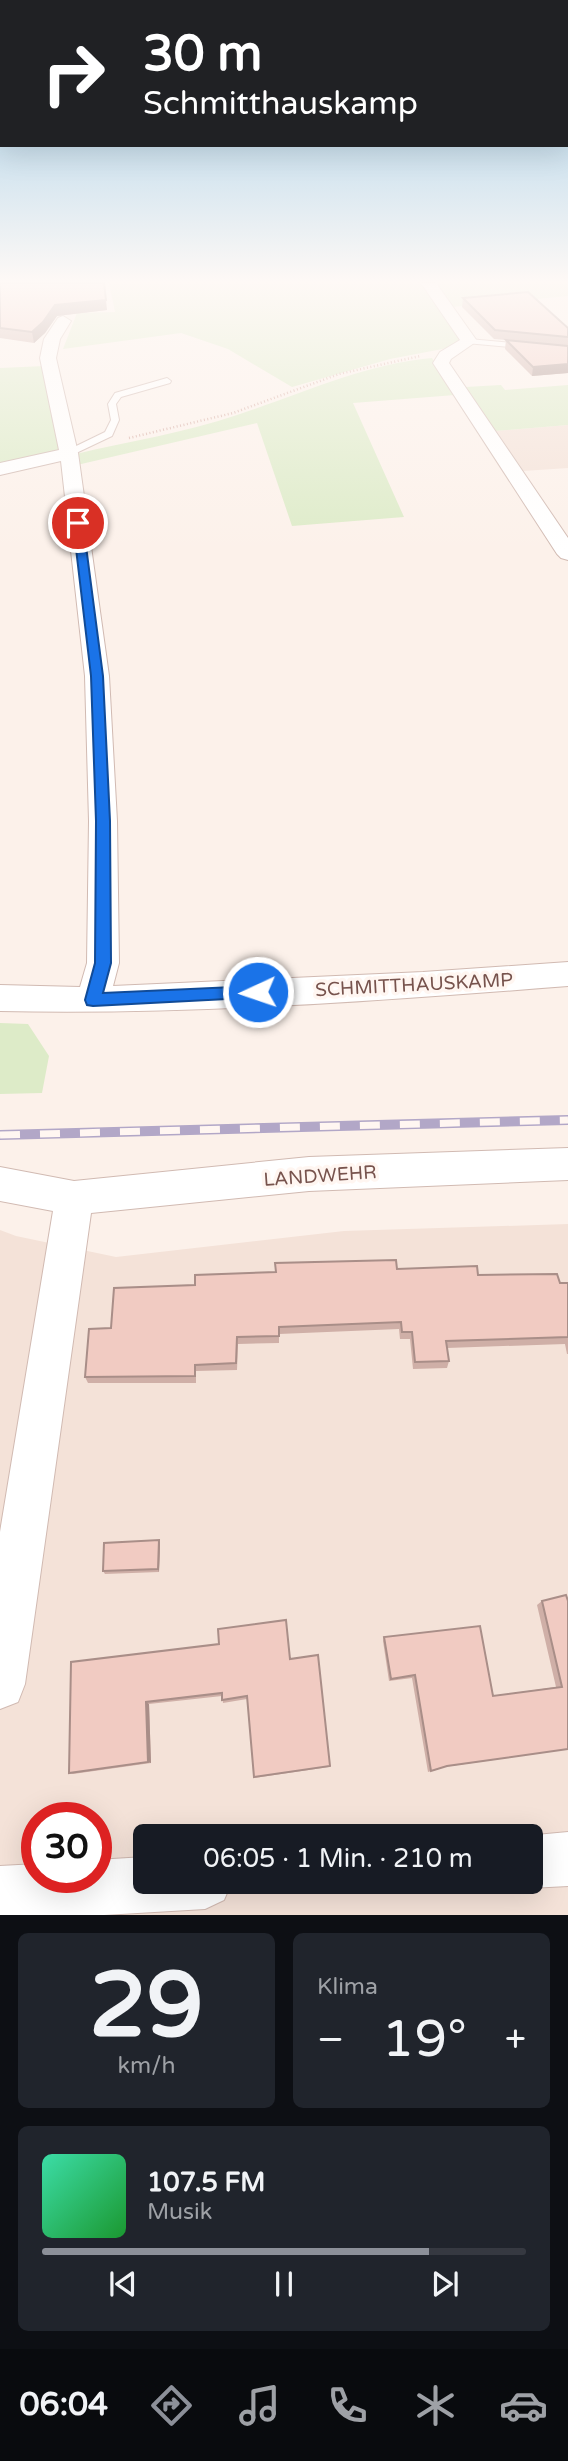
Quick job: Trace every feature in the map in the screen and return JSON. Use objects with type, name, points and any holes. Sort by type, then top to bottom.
[{"type":"street","points":[[51,372],[69,453],[97,676],[103,821],[103,963],[93,1000]]},
{"type":"street","points":[[447,372],[568,554]]},
{"type":"street","points":[[0,469],[69,453]]},
{"type":"street","name":"SCHMITTHAUSKAMP","points":[[0,998],[93,1000],[423,985],[568,974]]},
{"type":"street","name":"LANDWEHR","points":[[0,1184],[74,1198],[309,1174],[568,1164]]},
{"type":"street","points":[[0,1684],[74,1198]]},
{"type":"street","points":[[543,1860],[568,1859]]},
{"type":"street","points":[[0,1894],[133,1886]]},
{"type":"lane","points":[[69,453],[109,434],[115,420],[112,404],[118,395],[167,381]]},
{"type":"path","points":[[69,453],[233,412],[346,372]]},
{"type":"shaded area","points":[[568,425],[568,468],[523,471],[495,431]]},
{"type":"shaded area","points":[[568,1224],[568,1915],[0,1915],[0,1230],[16,1236],[116,1257],[344,1231]]},
{"type":"green space","points":[[0,372],[46,372],[59,450],[0,464]]},
{"type":"green space","points":[[267,372],[343,372],[292,387]]},
{"type":"green space","points":[[441,372],[455,395],[353,403],[404,517],[292,526],[257,423],[77,465],[76,454],[197,427],[357,373]]},
{"type":"green space","points":[[501,385],[505,390],[568,385],[568,425],[495,431],[465,387]]},
{"type":"green space","points":[[0,1023],[28,1024],[49,1056],[42,1093],[0,1094]]},
{"type":"building","points":[[396,1260],[397,1269],[477,1266],[478,1275],[557,1274],[560,1283],[568,1283],[568,1337],[446,1341],[449,1361],[415,1362],[412,1332],[402,1332],[401,1322],[279,1327],[279,1336],[237,1337],[236,1363],[195,1365],[195,1376],[85,1377],[89,1329],[111,1328],[114,1288],[195,1285],[195,1275],[276,1272],[275,1263]]},
{"type":"building","points":[[159,1540],[158,1569],[103,1571],[104,1543]]},
{"type":"building","points":[[566,1595],[568,1749],[447,1766],[431,1771],[415,1675],[391,1679],[384,1637],[480,1626],[493,1696],[562,1687],[542,1601]]},
{"type":"building","points":[[286,1620],[290,1659],[318,1655],[330,1766],[254,1777],[247,1696],[222,1700],[222,1693],[146,1702],[148,1762],[69,1773],[71,1662],[219,1644],[218,1629]]},
{"type":"railway","points":[[0,1135],[568,1120]]},
{"type":"route","points":[[78,523],[97,676],[103,821],[103,963],[93,1000],[258,992]]}]
